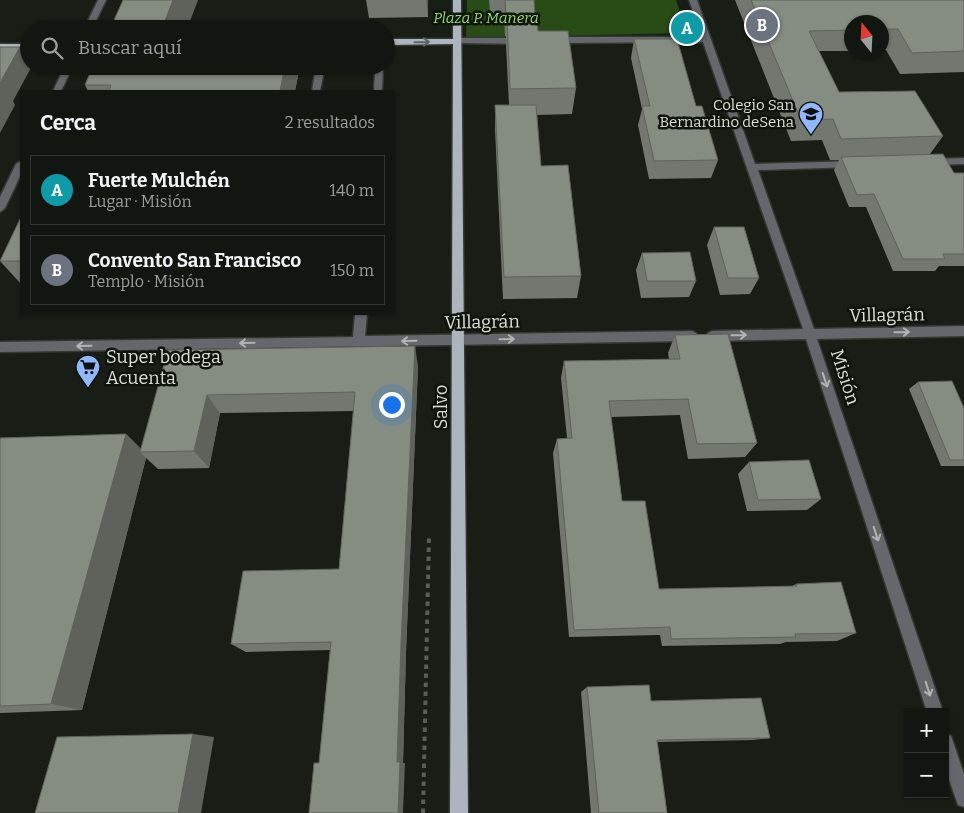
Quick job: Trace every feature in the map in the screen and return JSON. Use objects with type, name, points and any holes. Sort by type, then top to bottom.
[{"type":"main road","name":"Salvo","points":[[457,0],[460,813]]},
{"type":"main road","points":[[395,42],[457,41]]},
{"type":"main road","points":[[0,47],[20,47]]},
{"type":"street","points":[[92,20],[102,0]]},
{"type":"street","name":"Misión","points":[[693,0],[810,334],[934,708]]},
{"type":"street","points":[[547,40],[706,39]]},
{"type":"street","points":[[457,41],[527,41]]},
{"type":"street","points":[[57,90],[65,75]]},
{"type":"street","points":[[316,90],[319,75]]},
{"type":"street","points":[[378,90],[379,75]]},
{"type":"street","points":[[926,162],[964,161]]},
{"type":"street","points":[[753,167],[868,164]]},
{"type":"street","points":[[0,208],[20,166]]},
{"type":"street","points":[[359,341],[361,315]]},
{"type":"street","name":"Villagrán","points":[[0,347],[964,331]]},
{"type":"street","points":[[949,753],[964,799]]},
{"type":"green space","name":"Plaza P. Manera","points":[[467,0],[676,0],[687,33],[466,38]]},
{"type":"building","points":[[123,0],[173,0],[165,20],[114,20]]},
{"type":"building","points":[[505,0],[534,0],[535,17],[506,17]]},
{"type":"building","points":[[751,0],[964,0],[964,51],[912,53],[898,29],[889,29],[889,15],[844,15],[844,30],[809,31],[839,92],[915,91],[943,136],[841,139],[833,119],[801,120]]},
{"type":"building","points":[[507,19],[537,19],[538,31],[568,31],[576,88],[510,89]]},
{"type":"building","points":[[634,39],[677,39],[696,106],[702,106],[718,160],[654,161],[642,106],[650,106]]},
{"type":"building","points":[[0,47],[20,47],[0,83]]},
{"type":"building","points":[[89,75],[283,75],[280,90],[109,90],[111,85],[85,85]]},
{"type":"building","points":[[495,105],[536,105],[541,166],[568,165],[581,276],[504,277]]},
{"type":"building","points":[[943,154],[954,173],[964,173],[964,254],[943,254],[945,259],[903,259],[874,194],[857,195],[841,157]]},
{"type":"building","points":[[20,219],[20,261],[0,261]]},
{"type":"building","points":[[714,227],[744,227],[759,278],[728,278]]},
{"type":"building","points":[[690,252],[696,281],[647,281],[642,253]]},
{"type":"building","points":[[728,334],[757,443],[697,444],[688,399],[609,401],[622,501],[645,501],[659,589],[797,586],[796,584],[841,582],[856,633],[795,634],[796,637],[671,639],[670,627],[574,630],[557,439],[572,438],[564,361],[680,359],[675,335]]},
{"type":"building","points":[[415,346],[401,644],[397,762],[400,762],[398,813],[309,813],[314,763],[319,763],[331,642],[231,644],[243,571],[339,569],[355,392],[207,395],[194,451],[140,452],[168,350]]},
{"type":"building","points":[[952,381],[964,408],[964,460],[950,460],[918,382]]},
{"type":"building","points":[[126,434],[51,704],[0,706],[0,438]]},
{"type":"building","points":[[809,460],[821,499],[758,500],[749,462]]},
{"type":"building","points":[[649,685],[651,701],[761,698],[770,738],[657,740],[667,813],[599,813],[587,687]]},
{"type":"building","points":[[193,734],[178,813],[35,813],[57,737]]},
{"type":"place","name":"Convento San Francisco","points":[[762,25]]},
{"type":"place","name":"Fuerte Mulchén","points":[[687,28]]},
{"type":"place","name":"Colegio San Bernardino deSena","points":[[811,135]]},
{"type":"place","name":"Super bodega Acuenta","points":[[88,388]]}]
